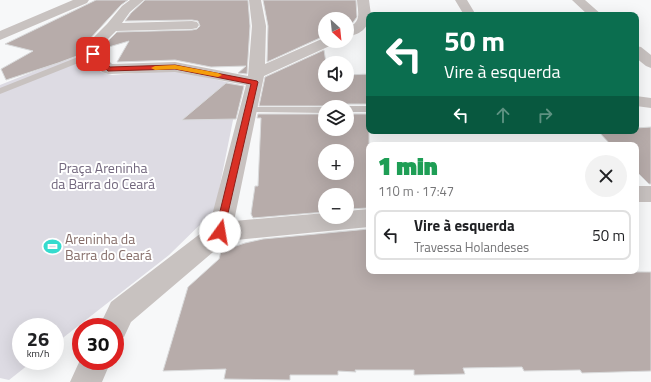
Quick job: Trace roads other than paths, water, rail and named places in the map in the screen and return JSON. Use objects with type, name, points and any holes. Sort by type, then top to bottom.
[{"type":"street","points":[[0,36],[83,0]]},
{"type":"street","points":[[138,0],[126,9],[112,27],[94,45],[93,54],[108,69],[175,67],[256,78],[318,47]]},
{"type":"street","points":[[220,232],[256,78],[259,26],[255,0]]},
{"type":"street","points":[[354,30],[359,28],[365,19],[363,0]]},
{"type":"street","points":[[461,0],[468,12]]},
{"type":"street","points":[[578,0],[592,12]]},
{"type":"street","points":[[0,22],[33,21]]},
{"type":"street","points":[[112,27],[192,25]]},
{"type":"street","points":[[639,52],[651,62]]},
{"type":"street","points":[[639,101],[651,103]]},
{"type":"street","points":[[639,194],[651,194]]},
{"type":"street","points":[[118,318],[121,312],[220,232],[366,218]]},
{"type":"street","points":[[86,382],[92,370]]},
{"type":"lane","points":[[0,91],[93,54]]},
{"type":"lane","points":[[354,109],[366,109]]},
{"type":"lane","points":[[248,110],[318,110]]},
{"type":"place","name":"Areninha da Barra do Ceará","points":[[52,247]]},
{"type":"park label","name":"Praça Areninha da Barra do Ceará","points":[[103,176]]}]
